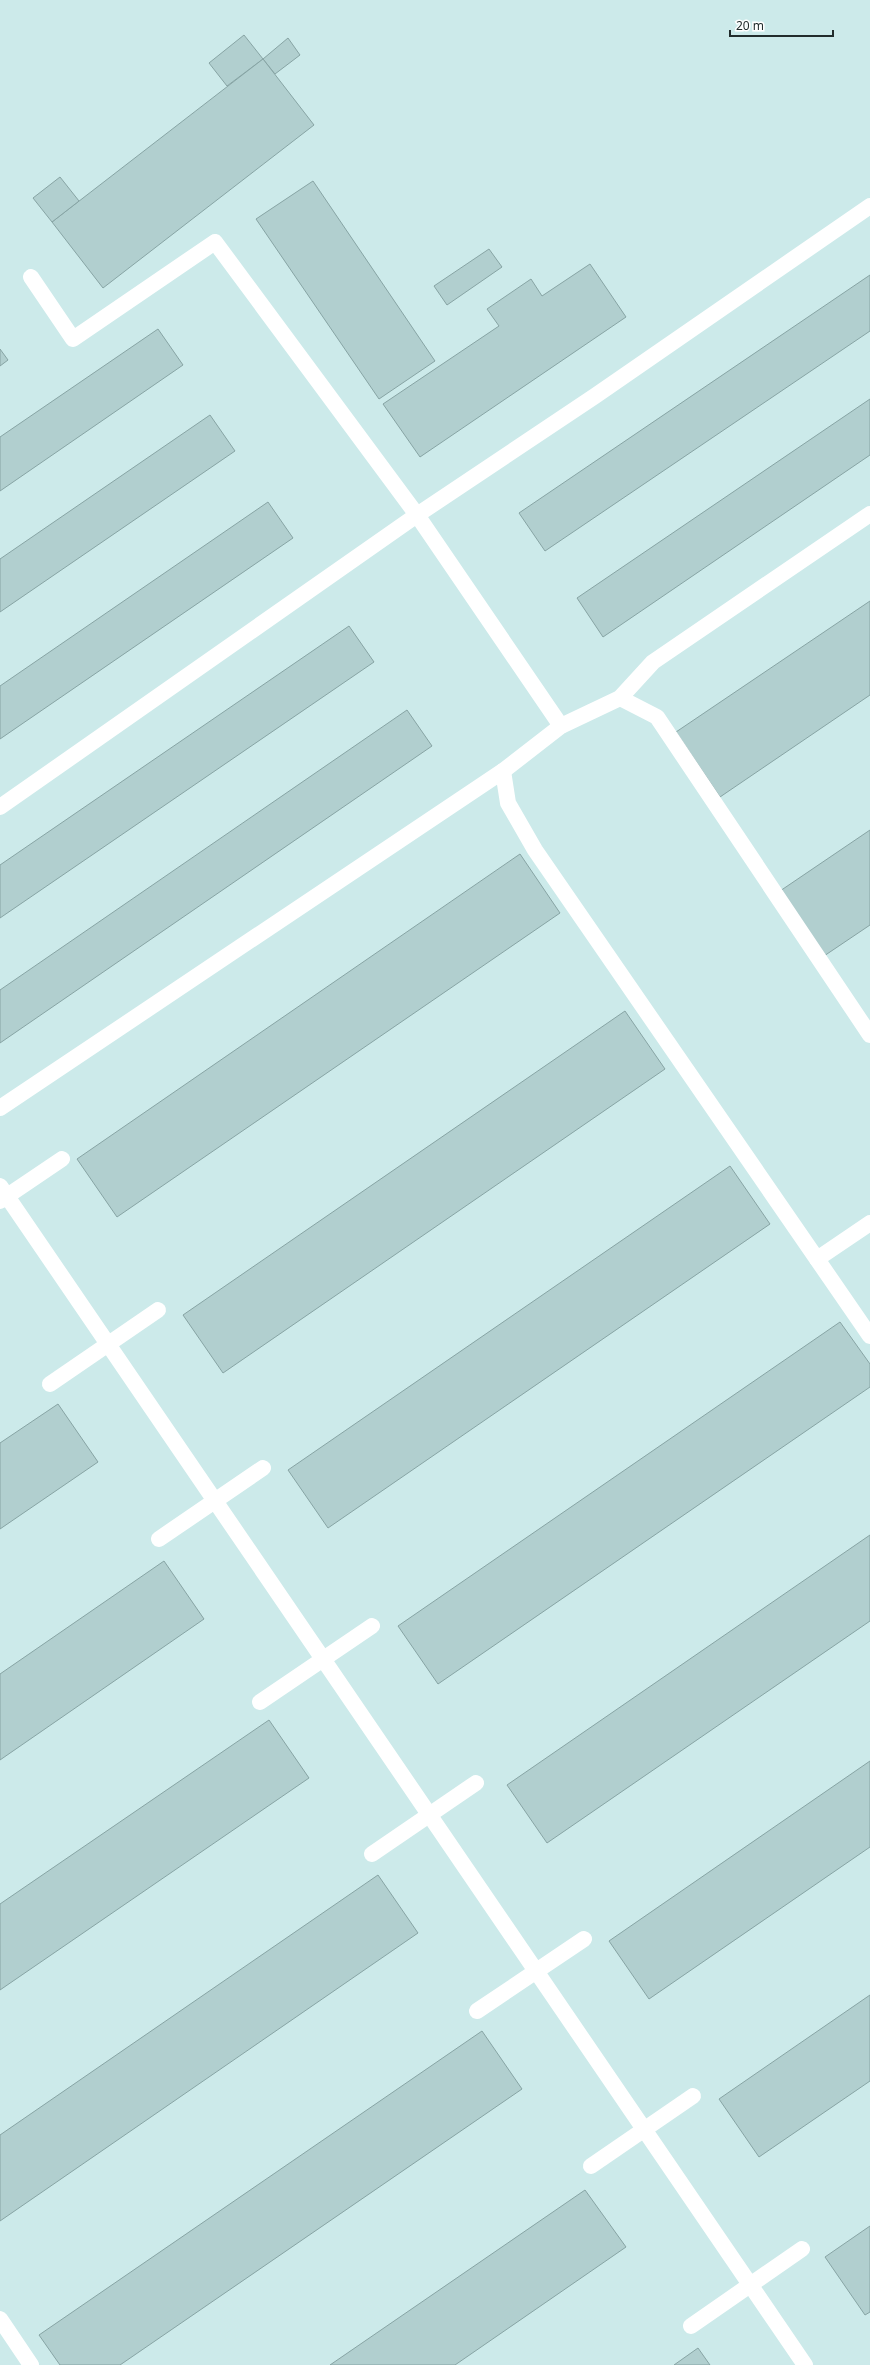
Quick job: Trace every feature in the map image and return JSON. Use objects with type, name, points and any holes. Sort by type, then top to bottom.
[{"type":"lane","points":[[0,807],[417,515],[595,396],[870,206]]},
{"type":"lane","points":[[31,277],[74,339],[215,242],[417,515],[561,726]]},
{"type":"lane","points":[[0,1108],[503,771],[561,726],[620,698],[653,662],[870,514]]},
{"type":"lane","points":[[620,698],[657,717],[870,1035]]},
{"type":"lane","points":[[503,771],[508,803],[535,850],[870,1336]]},
{"type":"lane","points":[[62,1159],[2,1194],[108,1344],[805,2365]]},
{"type":"lane","points":[[817,1258],[870,1223]]},
{"type":"lane","points":[[50,1384],[158,1310]]},
{"type":"lane","points":[[159,1539],[263,1468]]},
{"type":"lane","points":[[260,1702],[372,1626]]},
{"type":"lane","points":[[372,1854],[476,1783]]},
{"type":"lane","points":[[477,2011],[584,1939]]},
{"type":"lane","points":[[590,2166],[693,2096]]},
{"type":"lane","points":[[691,2326],[802,2249]]},
{"type":"lane","points":[[0,2319],[32,2365]]},
{"type":"building","points":[[244,35],[263,59],[227,86],[209,63]]},
{"type":"building","points":[[288,38],[300,55],[275,74],[263,59]]},
{"type":"building","points":[[263,59],[314,125],[103,288],[52,222]]},
{"type":"building","points":[[60,177],[79,201],[52,222],[33,198]]},
{"type":"building","points":[[313,181],[435,361],[379,399],[256,219]]},
{"type":"building","points":[[489,249],[502,267],[447,305],[434,286]]},
{"type":"building","points":[[590,264],[626,317],[420,457],[383,404],[499,326],[487,309],[531,279],[542,296]]},
{"type":"building","points":[[870,275],[870,331],[545,551],[519,513]]},
{"type":"building","points":[[158,329],[183,365],[0,491],[0,437]]},
{"type":"building","points":[[0,349],[8,360],[0,366]]},
{"type":"building","points":[[870,399],[870,455],[603,637],[577,598]]},
{"type":"building","points":[[210,415],[235,451],[0,612],[0,559]]},
{"type":"building","points":[[268,502],[293,538],[0,739],[0,686]]},
{"type":"building","points":[[870,601],[870,695],[720,797],[676,732]]},
{"type":"building","points":[[349,626],[374,662],[0,918],[0,865]]},
{"type":"building","points":[[407,710],[432,746],[0,1043],[0,990]]},
{"type":"building","points":[[870,830],[870,925],[824,956],[780,891]]},
{"type":"building","points":[[520,854],[560,913],[117,1217],[77,1159]]},
{"type":"building","points":[[625,1011],[665,1069],[223,1373],[183,1315]]},
{"type":"building","points":[[730,1166],[770,1224],[328,1528],[288,1470]]},
{"type":"building","points":[[840,1322],[870,1364],[870,1387],[438,1684],[398,1626]]},
{"type":"building","points":[[58,1404],[98,1462],[0,1529],[0,1443]]},
{"type":"building","points":[[870,1535],[870,1621],[547,1843],[507,1785]]},
{"type":"building","points":[[164,1561],[204,1619],[0,1760],[0,1674]]},
{"type":"building","points":[[269,1720],[309,1778],[0,1990],[0,1904]]},
{"type":"building","points":[[870,1761],[870,1847],[649,1999],[609,1941]]},
{"type":"building","points":[[378,1875],[418,1933],[0,2221],[0,2135]]},
{"type":"building","points":[[870,1995],[870,2081],[759,2157],[719,2099]]},
{"type":"building","points":[[482,2031],[522,2089],[120,2365],[60,2365],[39,2335]]},
{"type":"building","points":[[585,2190],[626,2247],[455,2365],[330,2365]]},
{"type":"building","points":[[870,2226],[870,2312],[865,2315],[825,2257]]},
{"type":"building","points":[[698,2348],[710,2365],[674,2365]]}]
